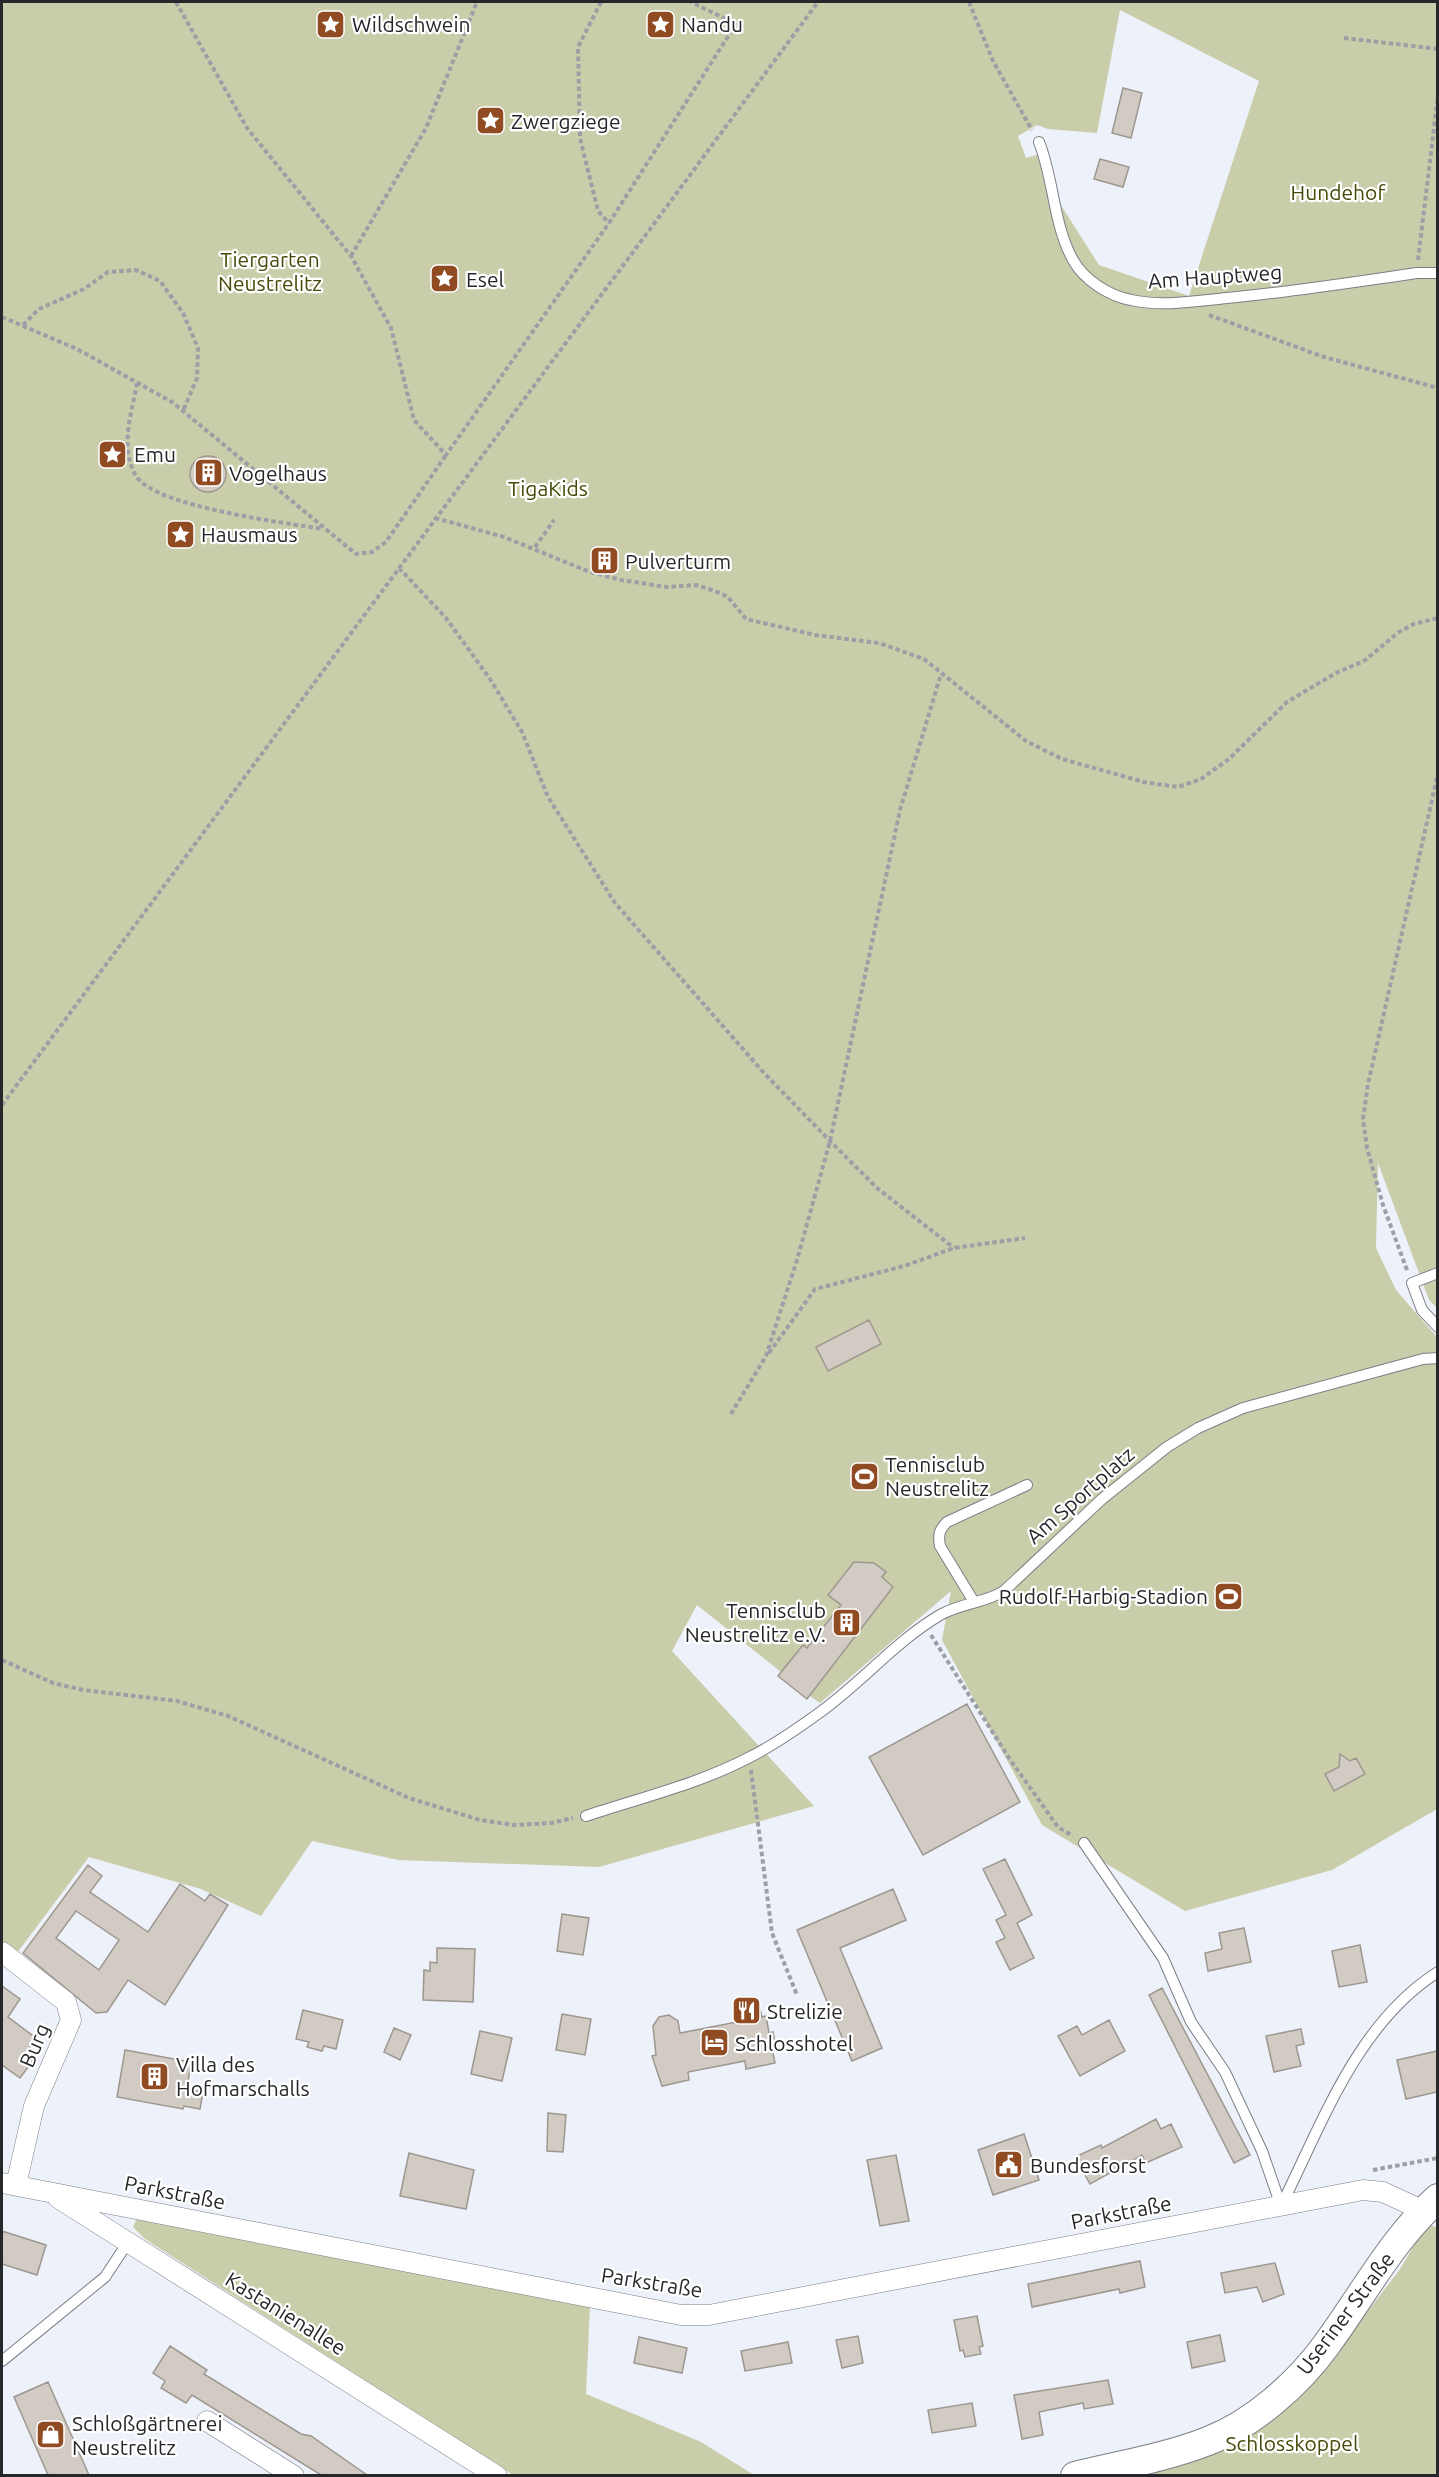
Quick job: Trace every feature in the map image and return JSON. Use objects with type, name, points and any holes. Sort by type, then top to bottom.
[{"type":"main road","name":"Useriner Straße","points":[[1075,2475],[1176,2452],[1210,2441],[1262,2409],[1293,2382],[1325,2347],[1391,2251],[1431,2205]]},
{"type":"street","name":"Burg","points":[[2,1952],[66,2002],[71,2020],[34,2106],[9,2184]]},
{"type":"street","name":"Parkstraße","points":[[9,2184],[660,2311],[710,2315],[1363,2190],[1383,2192],[1431,2205]]},
{"type":"street","name":"Kastanienallee","points":[[49,2192],[497,2475]]},
{"type":"street","points":[[207,2421],[293,2475]]},
{"type":"lane","name":"Am Hauptweg","points":[[1039,141],[1046,160],[1061,228],[1073,260],[1087,278],[1109,293],[1132,301],[1184,303],[1280,293],[1417,273],[1437,273]]},
{"type":"lane","points":[[1436,1272],[1412,1283],[1422,1310],[1437,1327]]},
{"type":"lane","name":"Am Sportplatz","points":[[586,1816],[712,1774],[750,1757],[787,1734],[821,1712],[941,1614],[993,1598],[1004,1591],[1049,1546],[1135,1471],[1167,1447],[1218,1417],[1389,1368],[1437,1358]]},
{"type":"lane","points":[[974,1602],[940,1546],[938,1537],[940,1529],[947,1522],[1027,1485]]},
{"type":"lane","points":[[1084,1843],[1163,1959],[1191,2022],[1225,2072],[1262,2151],[1281,2206]]},
{"type":"lane","points":[[1281,2206],[1362,2045],[1404,1998],[1437,1972]]},
{"type":"lane","points":[[2,2361],[105,2277],[128,2242]]},
{"type":"path","points":[[176,2],[248,128],[351,256],[392,327],[414,420],[446,455]]},
{"type":"path","points":[[351,256],[426,128],[477,2]]},
{"type":"path","points":[[601,2],[578,47],[580,138],[598,211],[609,223]]},
{"type":"path","points":[[2,317],[76,349],[137,382],[183,411],[356,554],[372,552],[386,542],[609,223],[736,24],[691,2]]},
{"type":"path","points":[[2,1105],[818,2]]},
{"type":"path","points":[[969,2],[993,61],[1039,141]]},
{"type":"path","points":[[1344,38],[1437,49]]},
{"type":"path","points":[[1417,273],[1437,95]]},
{"type":"path","points":[[23,325],[39,309],[84,289],[108,272],[136,270],[159,281],[183,313],[198,348],[197,378],[183,411]]},
{"type":"path","points":[[1184,303],[1205,314],[1324,357],[1437,388]]},
{"type":"path","points":[[137,382],[126,443],[137,477],[163,495],[230,514],[323,528]]},
{"type":"path","points":[[435,518],[535,547],[590,572],[621,580],[667,587],[696,585],[728,597],[746,619],[815,634],[879,643],[924,659],[1010,730],[1062,759],[1144,782],[1178,787],[1202,779],[1229,759],[1287,702],[1336,673],[1364,661],[1414,624],[1437,618]]},
{"type":"path","points":[[535,547],[554,520]]},
{"type":"path","points":[[399,568],[446,618],[490,679],[522,732],[548,797],[615,903],[764,1073],[830,1141],[877,1188],[954,1248]]},
{"type":"path","points":[[766,1356],[797,1260],[830,1141],[900,810],[941,674]]},
{"type":"path","points":[[1412,1283],[1374,1175],[1363,1119],[1368,1084],[1437,773]]},
{"type":"path","points":[[731,1414],[766,1356],[795,1321],[815,1289],[904,1266],[954,1248],[1025,1238]]},
{"type":"path","points":[[925,1626],[1009,1758],[1058,1827],[1084,1843]]},
{"type":"path","points":[[2,1660],[53,1683],[83,1690],[177,1701],[228,1716],[410,1798],[480,1820],[514,1825],[551,1823],[586,1816]]},
{"type":"path","points":[[750,1757],[772,1933],[796,1995]]},
{"type":"path","points":[[1363,2190],[1369,2171],[1437,2158]]},
{"type":"green space","points":[[2,2],[1437,2],[1437,1308],[1429,1300],[1378,1163],[1376,1248],[1396,1290],[1437,1337],[1437,1809],[1332,1870],[1185,1911],[1042,1825],[942,1640],[951,1591],[820,1703],[810,1696],[807,1699],[778,1676],[781,1672],[697,1605],[672,1651],[814,1806],[599,1867],[398,1860],[312,1841],[261,1916],[201,1889],[89,1857],[17,1953],[2,1943]],"holes":[[[1120,10],[1259,81],[1189,296],[1099,265],[1055,196],[1040,154],[1026,158],[1018,136],[1037,125],[1048,129],[1097,133]]]},
{"type":"green space","points":[[141,2219],[590,2306],[586,2394],[701,2442],[754,2475],[513,2475],[145,2239],[133,2227],[136,2220]]},
{"type":"green space","name":"Schlosskoppel","points":[[1431,2225],[1437,2228],[1437,2475],[1129,2476],[1334,2356],[1400,2269],[1418,2239]]},
{"type":"building","points":[[1123,88],[1142,93],[1131,138],[1112,133]]},
{"type":"building","points":[[1100,159],[1129,167],[1123,187],[1094,179]]},
{"type":"building","name":"Vogelhaus","points":[[208,456],[221,461],[226,474],[221,487],[208,492],[195,487],[190,474],[195,461]]},
{"type":"building","points":[[869,1320],[881,1344],[828,1371],[816,1347]]},
{"type":"building","name":"Tennisclub Neustrelitz e.V.","points":[[854,1562],[874,1563],[886,1572],[882,1577],[893,1587],[807,1699],[778,1676],[803,1645],[807,1648],[841,1605],[828,1595]]},
{"type":"building","points":[[967,1704],[1020,1802],[923,1855],[869,1757]]},
{"type":"building","points":[[1340,1754],[1350,1761],[1356,1758],[1365,1774],[1334,1791],[1325,1774],[1339,1767]]},
{"type":"building","points":[[1005,1859],[1032,1915],[1017,1923],[1034,1958],[1010,1970],[996,1942],[1005,1938],[996,1920],[1006,1915],[983,1869]]},
{"type":"building","points":[[88,1865],[102,1876],[90,1892],[148,1932],[180,1884],[205,1901],[210,1894],[228,1905],[165,2005],[128,1980],[107,2012],[96,2013],[23,1953]],"holes":[[[76,1911],[119,1940],[99,1970],[56,1938]]]},
{"type":"building","points":[[893,1889],[906,1920],[840,1948],[882,2048],[852,2061],[797,1930]]},
{"type":"building","points":[[562,1914],[589,1918],[583,1955],[557,1951]]},
{"type":"building","points":[[1244,1928],[1251,1962],[1208,1971],[1205,1953],[1222,1949],[1219,1933]]},
{"type":"building","points":[[1360,1945],[1367,1982],[1339,1987],[1332,1951]]},
{"type":"building","points":[[437,1948],[475,1949],[473,2002],[423,2000],[424,1970],[430,1971],[430,1962],[437,1963]]},
{"type":"building","points":[[2,1986],[20,1999],[8,2017],[36,2038],[29,2048],[37,2055],[20,2078],[2,2065]]},
{"type":"building","points":[[1162,1988],[1250,2155],[1234,2163],[1149,1995]]},
{"type":"building","name":"Schlosshotel","points":[[750,1999],[759,2005],[762,2017],[766,2016],[769,2033],[773,2032],[776,2047],[772,2048],[775,2063],[746,2069],[745,2061],[688,2072],[689,2080],[662,2086],[652,2056],[656,2055],[653,2026],[659,2017],[669,2015],[678,2021],[680,2033],[737,2022],[735,2010],[741,2001]]},
{"type":"building","points":[[303,2010],[343,2020],[336,2049],[324,2046],[322,2051],[307,2047],[309,2042],[296,2039]]},
{"type":"building","points":[[562,2014],[591,2019],[585,2055],[556,2050]]},
{"type":"building","points":[[1109,2020],[1125,2051],[1080,2076],[1058,2036],[1077,2026],[1082,2035]]},
{"type":"building","points":[[394,2028],[411,2035],[400,2060],[384,2052]]},
{"type":"building","points":[[1301,2029],[1304,2044],[1296,2046],[1301,2066],[1274,2072],[1266,2036]]},
{"type":"building","points":[[480,2031],[512,2038],[502,2081],[471,2074]]},
{"type":"building","name":"Villa des Hofmarschalls","points":[[125,2050],[191,2062],[187,2089],[203,2092],[200,2109],[184,2106],[183,2109],[117,2097]]},
{"type":"building","points":[[1437,2051],[1437,2092],[1406,2099],[1397,2060]]},
{"type":"building","points":[[548,2113],[566,2115],[563,2152],[547,2151]]},
{"type":"building","points":[[1156,2119],[1161,2129],[1171,2124],[1182,2147],[1146,2163],[1142,2155],[1090,2184],[1075,2157],[1101,2145],[1102,2148]]},
{"type":"building","name":"Bundesforst","points":[[1024,2134],[1039,2180],[993,2195],[978,2150]]},
{"type":"building","points":[[409,2153],[474,2170],[466,2209],[400,2196]]},
{"type":"building","points":[[896,2155],[909,2221],[880,2226],[867,2160]]},
{"type":"building","points":[[2,2231],[46,2245],[37,2275],[2,2264]]},
{"type":"building","points":[[1140,2261],[1145,2287],[1120,2293],[1119,2289],[1032,2307],[1028,2284]]},
{"type":"building","points":[[1275,2263],[1284,2294],[1263,2302],[1257,2287],[1225,2293],[1221,2273]]},
{"type":"building","points":[[977,2316],[983,2346],[979,2347],[981,2354],[965,2357],[963,2350],[960,2351],[954,2320]]},
{"type":"building","points":[[1220,2335],[1225,2361],[1192,2368],[1187,2342]]},
{"type":"building","points":[[858,2336],[863,2363],[842,2368],[836,2340]]},
{"type":"building","points":[[639,2337],[687,2348],[682,2373],[634,2363]]},
{"type":"building","points":[[788,2342],[792,2363],[745,2371],[741,2351]]},
{"type":"building","points":[[170,2346],[207,2370],[204,2374],[301,2434],[311,2436],[367,2475],[321,2475],[192,2395],[186,2403],[161,2388],[165,2381],[153,2373]]},
{"type":"building","points":[[1108,2380],[1113,2404],[1084,2409],[1083,2403],[1039,2412],[1043,2435],[1022,2439],[1014,2395]]},
{"type":"building","name":"Schloßgärtnerei Neustrelitz","points":[[48,2382],[89,2475],[48,2475],[14,2397]]},
{"type":"building","points":[[972,2403],[976,2426],[932,2433],[928,2410]]},
{"type":"place","name":"Wildschwein","points":[[331,24]]},
{"type":"place","name":"Nandu","points":[[660,24]]},
{"type":"place","name":"Zwergziege","points":[[490,121]]},
{"type":"place","name":"Esel","points":[[445,279]]},
{"type":"place","name":"Emu","points":[[113,454]]},
{"type":"place","name":"Vogelhaus","points":[[208,473]]},
{"type":"place","name":"Hausmaus","points":[[180,534]]},
{"type":"place","name":"Pulverturm","points":[[604,561]]},
{"type":"place","name":"Tennisclub Neustrelitz","points":[[864,1476]]},
{"type":"place","name":"Rudolf-Harbig-Stadion","points":[[1229,1596]]},
{"type":"place","name":"Tennisclub Neustrelitz e.V.","points":[[847,1622]]},
{"type":"place","name":"Strelizie","points":[[746,2011]]},
{"type":"place","name":"Schlosshotel","points":[[714,2043]]},
{"type":"place","name":"Villa des Hofmarschalls","points":[[155,2076]]},
{"type":"place","name":"Bundesforst","points":[[1009,2165]]},
{"type":"place","name":"Schloßgärtnerei Neustrelitz","points":[[51,2435]]},
{"type":"park label","name":"Hundehof","points":[[1338,192]]},
{"type":"park label","name":"Tiergarten Neustrelitz","points":[[270,271]]},
{"type":"park label","name":"TigaKids","points":[[548,488]]}]
